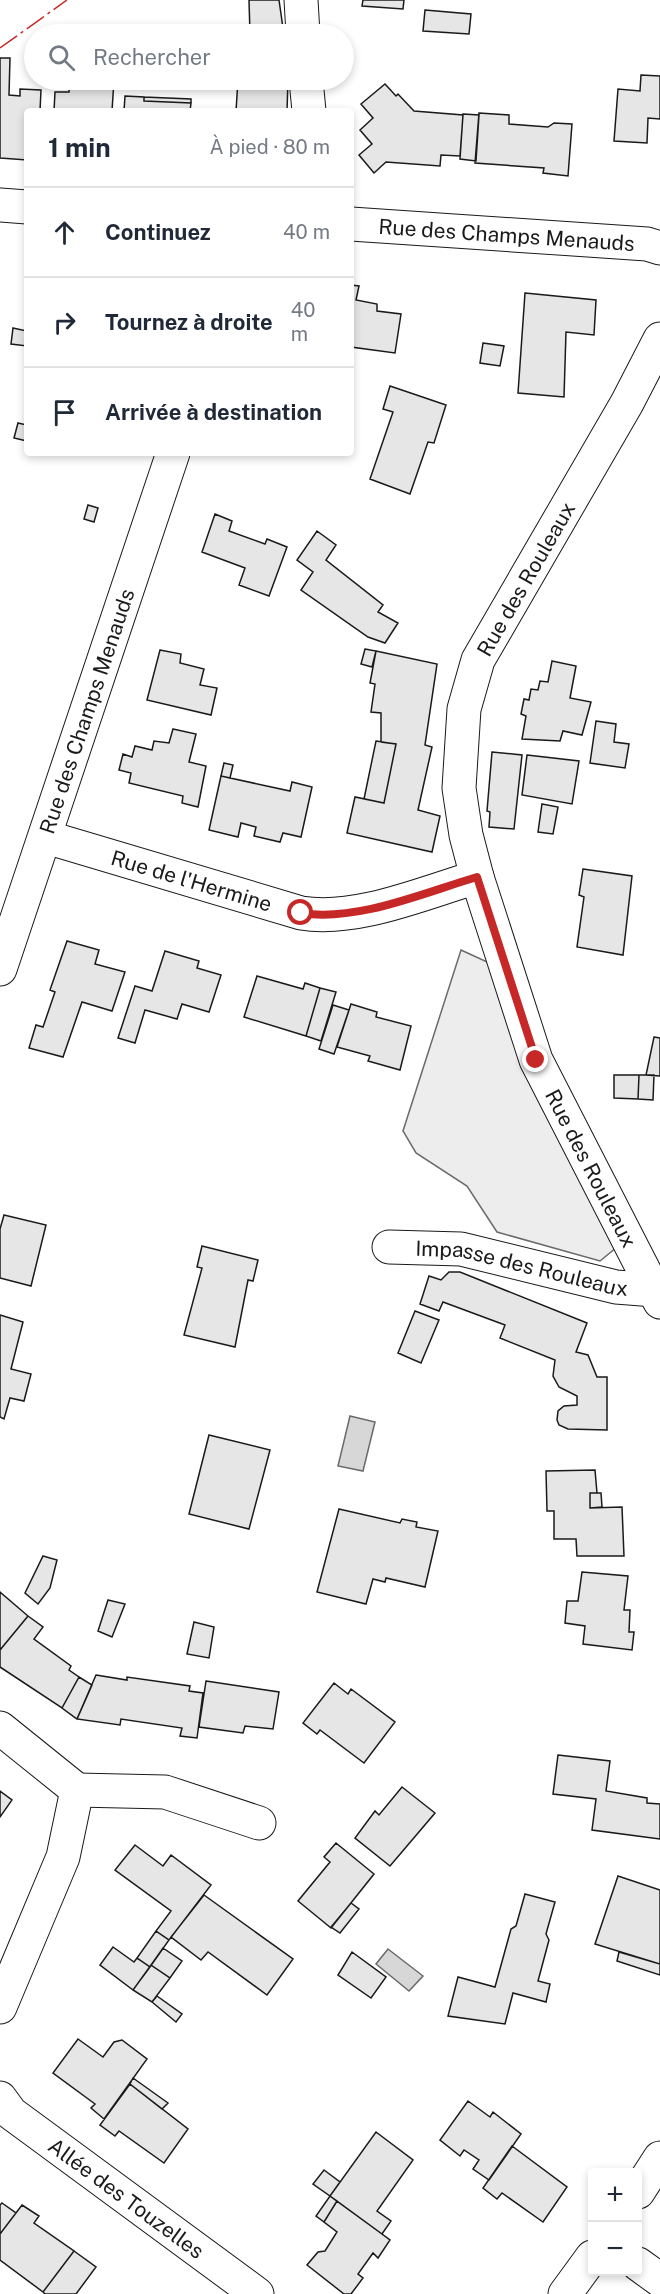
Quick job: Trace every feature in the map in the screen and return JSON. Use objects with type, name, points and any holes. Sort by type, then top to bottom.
[{"type":"street","points":[[301,0],[302,24]]},
{"type":"street","points":[[307,90],[309,108]]},
{"type":"street","points":[[0,205],[24,207]]},
{"type":"street","name":"Rue des Champs Menauds","points":[[354,224],[647,244],[660,248]]},
{"type":"street","name":"Rue des Rouleaux","points":[[658,1293],[536,1060],[477,877],[466,835],[459,788],[464,709],[478,660],[627,403],[660,339]]},
{"type":"street","name":"Rue des Champs Menauds","points":[[0,969],[10,907],[46,837],[173,456]]},
{"type":"street","name":"Rue de l'Hermine","points":[[46,837],[301,913],[324,917],[354,913],[477,877]]},
{"type":"street","name":"Impasse des Rouleaux","points":[[389,1247],[461,1249],[616,1287],[658,1293]]},
{"type":"street","points":[[0,1728],[77,1790],[165,1792],[259,1823]]},
{"type":"street","points":[[0,2007],[63,1857],[77,1790]]},
{"type":"street","name":"Allée des Touzelles","points":[[0,2098],[11,2113],[257,2294]]},
{"type":"street","points":[[642,2186],[660,2158]]},
{"type":"street","points":[[565,2294],[588,2262]]},
{"type":"street","points":[[642,2267],[660,2280]]},
{"type":"shaded area","points":[[461,950],[496,966],[617,1247],[600,1261],[497,1232],[467,1186],[416,1153],[403,1131]]},
{"type":"shaded area","points":[[350,1416],[375,1422],[363,1471],[338,1466]]},
{"type":"shaded area","points":[[388,1949],[423,1976],[409,1991],[376,1964]]},
{"type":"building","points":[[249,0],[279,0],[282,24],[250,24]]},
{"type":"building","points":[[363,0],[404,0],[403,9],[362,6]]},
{"type":"building","points":[[425,10],[471,14],[469,34],[423,31]]},
{"type":"building","points":[[0,58],[10,58],[9,95],[20,96],[20,89],[41,90],[40,108],[24,108],[24,160],[0,158]]},
{"type":"building","points":[[641,75],[660,76],[660,119],[648,118],[647,143],[614,141],[618,89],[640,91]]},
{"type":"building","points":[[385,84],[414,111],[463,115],[460,156],[441,155],[440,166],[386,162],[374,173],[359,155],[372,144],[360,130],[373,118],[361,104]]},
{"type":"building","points":[[69,90],[113,90],[112,108],[54,108],[55,92],[69,92]]},
{"type":"building","points":[[237,90],[288,90],[287,108],[236,108]]},
{"type":"building","points":[[125,96],[144,97],[144,101],[191,103],[190,108],[124,108]]},
{"type":"building","points":[[144,97],[191,99],[191,103],[144,101]]},
{"type":"building","points":[[479,113],[509,115],[509,124],[548,127],[554,123],[572,124],[568,176],[543,173],[544,168],[475,163]]},
{"type":"building","points":[[463,114],[479,115],[476,161],[460,159]]},
{"type":"building","points":[[354,285],[359,286],[356,300],[377,304],[377,311],[401,314],[395,353],[354,347]]},
{"type":"building","points":[[525,293],[596,300],[594,335],[566,332],[564,397],[518,393]]},
{"type":"building","points":[[13,328],[24,330],[24,346],[11,344]]},
{"type":"building","points":[[483,343],[504,346],[500,366],[480,363]]},
{"type":"building","points":[[390,386],[446,405],[434,443],[428,442],[410,494],[370,479],[393,412],[383,409]]},
{"type":"building","points":[[18,423],[24,424],[24,440],[14,438]]},
{"type":"building","points":[[88,505],[98,508],[94,522],[84,519]]},
{"type":"building","points":[[215,514],[232,521],[229,531],[265,544],[267,539],[287,547],[269,596],[239,585],[245,568],[202,552]]},
{"type":"building","points":[[317,531],[336,545],[326,560],[383,605],[378,612],[398,623],[385,643],[368,637],[301,590],[313,572],[297,560]]},
{"type":"building","points":[[365,649],[376,651],[372,667],[361,664]]},
{"type":"building","points":[[160,650],[181,654],[180,663],[204,669],[200,685],[217,688],[211,715],[147,700]]},
{"type":"building","points":[[376,651],[437,664],[425,745],[432,747],[418,810],[440,816],[432,852],[347,833],[355,797],[384,803],[396,744],[381,742],[381,713],[371,712],[375,684],[370,683]]},
{"type":"building","points":[[552,661],[576,666],[570,698],[591,702],[582,735],[563,731],[560,741],[522,739],[526,716],[521,714],[524,699],[529,700],[531,689],[538,690],[540,681],[548,682]]},
{"type":"building","points":[[596,721],[616,724],[614,742],[629,744],[625,768],[590,763]]},
{"type":"building","points":[[173,729],[196,734],[189,762],[206,766],[198,807],[182,803],[183,796],[129,783],[131,773],[119,770],[123,754],[132,757],[135,746],[152,750],[154,741],[169,743]]},
{"type":"building","points":[[376,741],[396,744],[384,803],[364,799]]},
{"type":"building","points":[[492,752],[522,755],[514,829],[489,827],[490,812],[487,811]]},
{"type":"building","points":[[527,755],[579,761],[572,804],[522,795]]},
{"type":"building","points":[[224,763],[233,765],[230,778],[221,776]]},
{"type":"building","points":[[221,776],[290,791],[292,782],[312,787],[301,837],[283,833],[280,842],[254,836],[256,827],[241,823],[238,837],[209,830]]},
{"type":"building","points":[[542,804],[558,807],[553,834],[538,832]]},
{"type":"building","points":[[583,869],[632,876],[623,955],[577,947],[584,897],[579,895]]},
{"type":"building","points":[[67,941],[99,950],[95,964],[125,972],[112,1011],[82,1002],[63,1057],[29,1048],[36,1025],[43,1027],[55,992],[50,990]]},
{"type":"building","points":[[165,951],[199,961],[197,968],[221,975],[209,1012],[182,1004],[177,1019],[145,1010],[135,1043],[118,1038],[135,986],[152,991]]},
{"type":"building","points":[[257,976],[303,989],[305,983],[320,988],[306,1036],[244,1017]]},
{"type":"building","points":[[320,988],[336,992],[321,1041],[306,1036]]},
{"type":"building","points":[[351,1004],[377,1012],[376,1017],[411,1026],[400,1070],[368,1061],[370,1056],[337,1047]]},
{"type":"building","points":[[333,1005],[349,1010],[334,1054],[319,1049]]},
{"type":"building","points":[[654,1037],[660,1038],[660,1076],[646,1075]]},
{"type":"building","points":[[614,1075],[639,1075],[638,1099],[614,1098]]},
{"type":"building","points":[[639,1075],[654,1075],[653,1100],[638,1099]]},
{"type":"building","points":[[4,1215],[46,1225],[31,1286],[0,1278],[0,1229]]},
{"type":"building","points":[[202,1246],[258,1260],[253,1281],[248,1280],[235,1347],[184,1335],[202,1268],[197,1267]]},
{"type":"building","points":[[449,1272],[460,1272],[587,1323],[576,1352],[588,1355],[597,1377],[607,1377],[607,1430],[568,1429],[559,1425],[558,1411],[564,1406],[577,1405],[577,1396],[559,1387],[553,1376],[555,1360],[500,1338],[505,1325],[443,1302],[439,1311],[420,1304],[429,1276],[441,1280]]},
{"type":"building","points":[[415,1311],[439,1320],[421,1363],[398,1353]]},
{"type":"building","points":[[0,1315],[23,1322],[11,1369],[31,1374],[24,1401],[10,1398],[4,1419],[0,1417]]},
{"type":"building","points":[[209,1435],[270,1450],[249,1529],[189,1514]]},
{"type":"building","points":[[595,1470],[597,1493],[590,1493],[590,1508],[622,1507],[624,1556],[577,1556],[576,1539],[554,1539],[554,1511],[547,1511],[546,1471]]},
{"type":"building","points":[[590,1493],[601,1493],[602,1507],[590,1508]]},
{"type":"building","points":[[339,1509],[400,1523],[402,1519],[417,1522],[416,1527],[438,1531],[425,1587],[386,1578],[385,1582],[373,1579],[366,1604],[317,1592]]},
{"type":"building","points":[[43,1556],[57,1560],[50,1588],[38,1604],[25,1593]]},
{"type":"building","points":[[582,1572],[628,1576],[624,1610],[630,1610],[629,1632],[634,1632],[632,1650],[583,1644],[585,1626],[565,1623],[567,1601],[578,1601]]},
{"type":"building","points":[[0,1592],[28,1616],[0,1650]]},
{"type":"building","points":[[108,1600],[125,1604],[112,1637],[98,1631]]},
{"type":"building","points":[[28,1616],[43,1627],[34,1639],[71,1666],[69,1670],[79,1677],[62,1708],[0,1667],[0,1650]]},
{"type":"building","points":[[194,1622],[214,1627],[209,1658],[187,1654]]},
{"type":"building","points":[[96,1675],[190,1686],[189,1691],[203,1693],[197,1738],[180,1736],[182,1728],[121,1719],[120,1725],[77,1719]]},
{"type":"building","points":[[79,1677],[92,1685],[77,1719],[62,1708]]},
{"type":"building","points":[[206,1681],[279,1692],[273,1729],[245,1726],[243,1733],[199,1727]]},
{"type":"building","points":[[334,1683],[348,1694],[351,1689],[395,1722],[364,1763],[320,1730],[317,1734],[303,1723]]},
{"type":"building","points":[[558,1755],[610,1761],[606,1791],[647,1798],[647,1803],[660,1804],[660,1839],[592,1830],[596,1799],[553,1794]]},
{"type":"building","points":[[402,1787],[435,1813],[390,1866],[355,1838],[375,1811],[379,1815]]},
{"type":"building","points":[[0,1791],[12,1800],[0,1817]]},
{"type":"building","points":[[336,1843],[374,1874],[331,1928],[298,1901],[330,1862],[324,1857]]},
{"type":"building","points":[[135,1845],[163,1866],[171,1855],[211,1885],[169,1940],[156,1931],[171,1911],[115,1870]]},
{"type":"building","points":[[618,1876],[660,1890],[660,1964],[595,1944]]},
{"type":"building","points":[[525,1894],[555,1902],[546,1934],[549,1940],[538,1981],[550,1984],[546,2002],[513,1993],[505,2024],[448,2016],[458,1977],[495,1987],[511,1929],[516,1926]]},
{"type":"building","points":[[204,1895],[293,1959],[267,1995],[208,1952],[201,1960],[171,1937]]},
{"type":"building","points":[[351,1903],[359,1909],[340,1933],[331,1927]]},
{"type":"building","points":[[156,1931],[169,1940],[150,1967],[137,1958]]},
{"type":"building","points":[[113,1947],[134,1962],[137,1958],[150,1967],[133,1990],[100,1965]]},
{"type":"building","points":[[163,1948],[182,1961],[170,1978],[151,1965]]},
{"type":"building","points":[[352,1952],[386,1977],[371,1998],[338,1975]]},
{"type":"building","points":[[619,1952],[660,1964],[660,1975],[617,1961]]},
{"type":"building","points":[[151,1965],[170,1978],[152,2002],[133,1990]]},
{"type":"building","points":[[157,1996],[182,2014],[176,2022],[152,2002]]},
{"type":"building","points":[[78,2039],[103,2057],[114,2042],[122,2040],[147,2059],[104,2119],[91,2108],[95,2104],[53,2073]]},
{"type":"building","points":[[133,2078],[168,2103],[162,2109],[130,2084]]},
{"type":"building","points":[[130,2084],[188,2129],[164,2163],[119,2131],[115,2136],[100,2125]]},
{"type":"building","points":[[468,2101],[490,2117],[493,2112],[521,2134],[489,2180],[473,2169],[479,2160],[464,2150],[460,2156],[440,2140]]},
{"type":"building","points":[[376,2132],[413,2160],[377,2211],[391,2221],[382,2234],[330,2196]]},
{"type":"building","points":[[512,2146],[567,2187],[543,2222],[502,2193],[497,2199],[483,2188]]},
{"type":"building","points":[[324,2170],[340,2182],[330,2196],[313,2184]]},
{"type":"building","points":[[330,2196],[337,2201],[324,2222],[316,2216]]},
{"type":"building","points":[[337,2201],[390,2240],[378,2258],[373,2253],[358,2274],[363,2278],[351,2294],[344,2294],[307,2265],[318,2252],[325,2251],[337,2232],[324,2222]]},
{"type":"building","points":[[2,2203],[16,2213],[0,2234],[0,2205]]},
{"type":"building","points":[[22,2205],[39,2216],[34,2223],[74,2251],[43,2292],[0,2260],[0,2234]]},
{"type":"building","points":[[74,2251],[96,2267],[76,2294],[45,2294],[43,2292]]},
{"type":"power","points":[[34,24],[67,0]]},
{"type":"power","points":[[0,48],[24,31]]},
{"type":"route","points":[[301,913],[324,917],[354,913],[477,877],[536,1060]]}]
